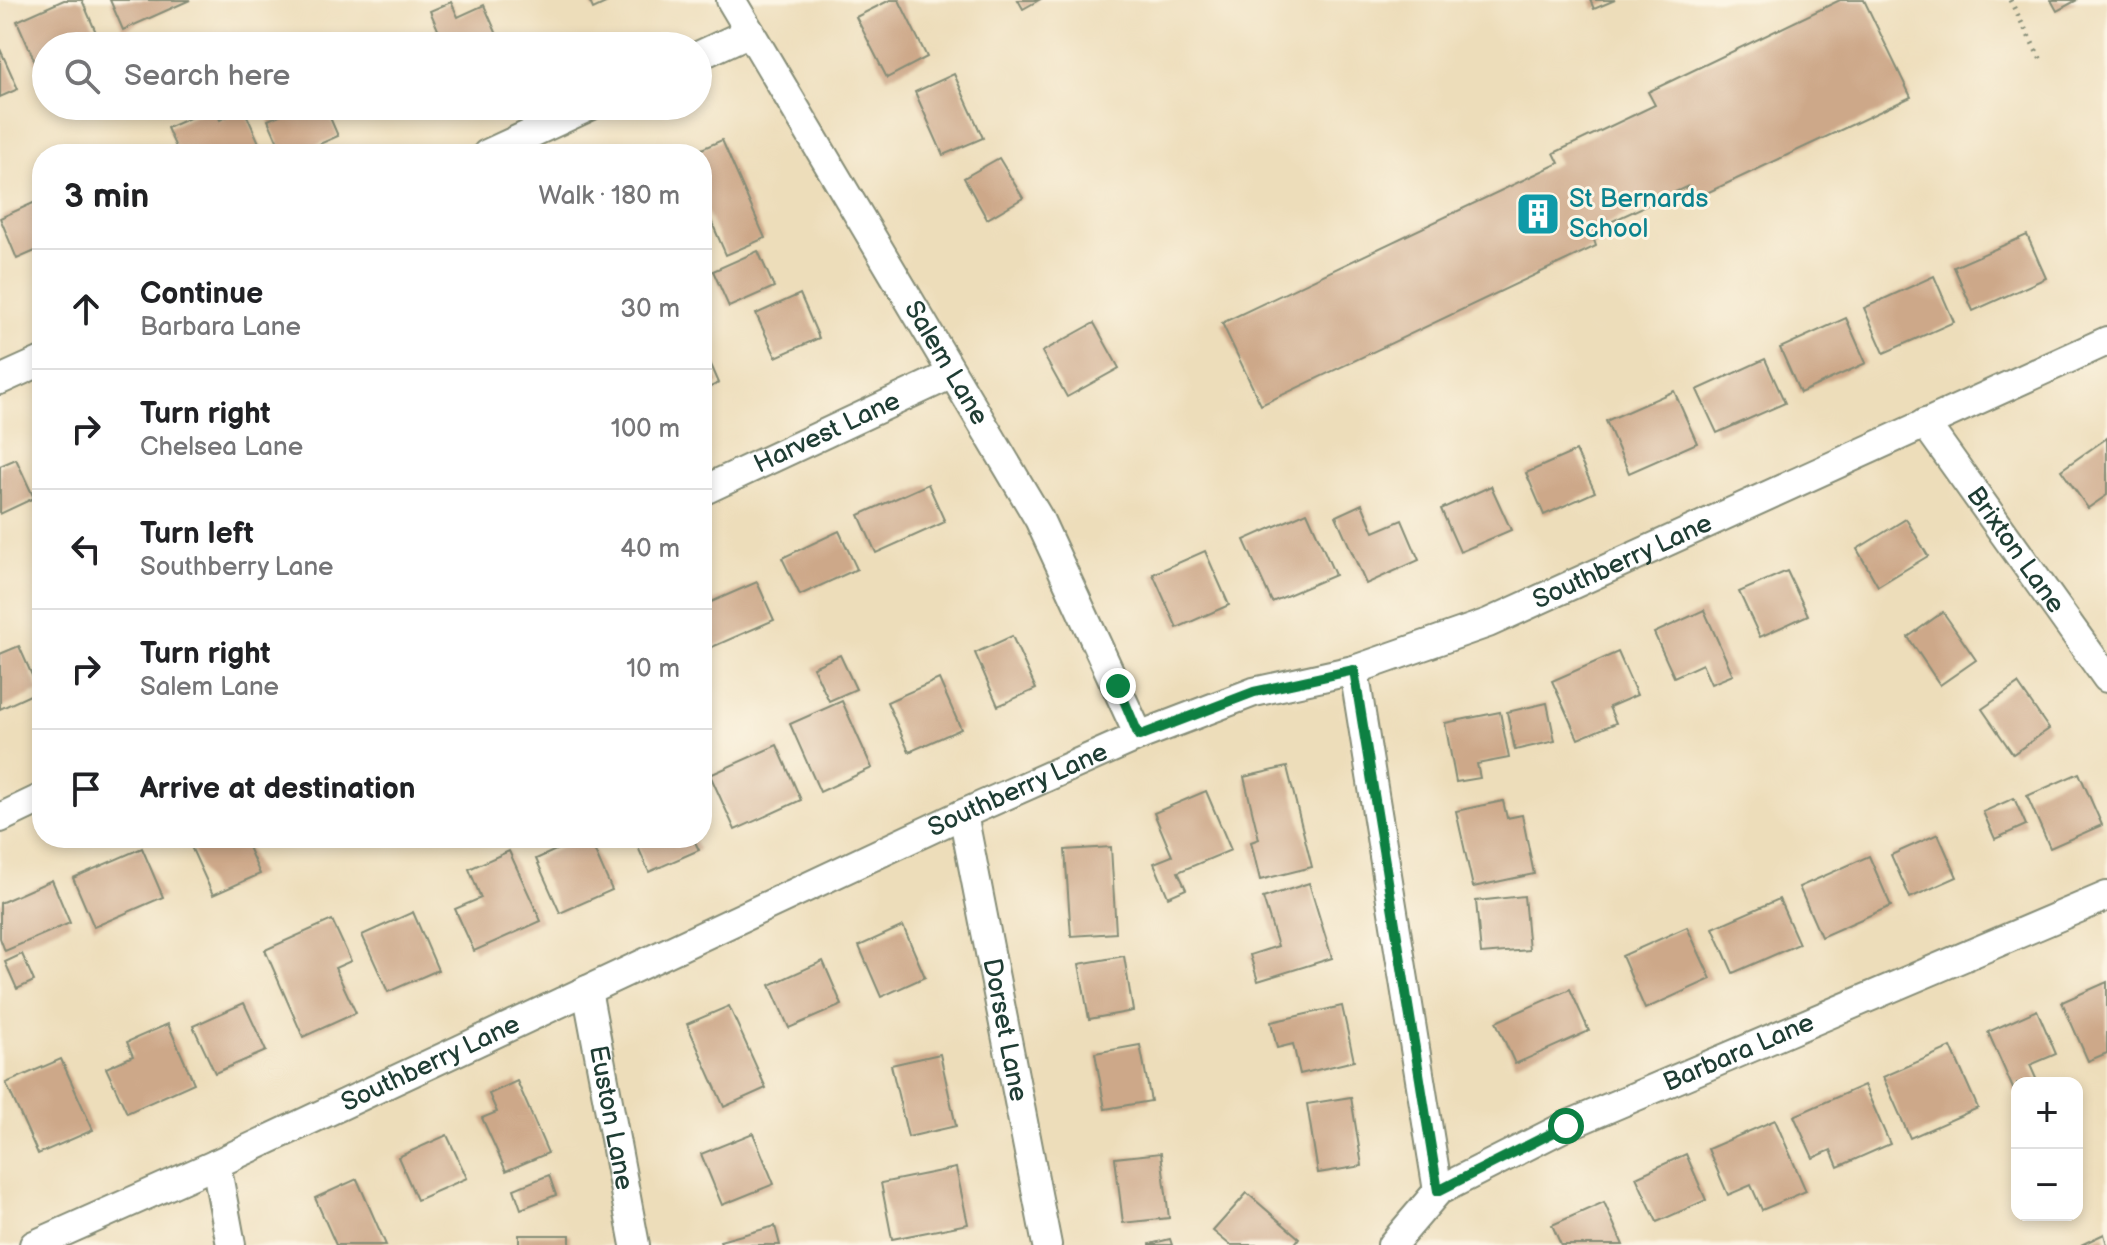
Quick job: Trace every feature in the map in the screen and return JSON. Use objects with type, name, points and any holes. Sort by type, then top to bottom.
[{"type":"street","name":"Salem Lane","points":[[731,0],[1039,519],[1139,736]]},
{"type":"street","points":[[712,50],[750,32]]},
{"type":"street","points":[[508,144],[560,120]]},
{"type":"street","name":"Southberry Lane","points":[[34,1245],[216,1164],[963,814],[1139,736],[1254,692],[1354,670],[1488,623],[2107,341]]},
{"type":"street","points":[[0,380],[32,366]]},
{"type":"street","name":"Harvest Lane","points":[[712,486],[952,374]]},
{"type":"street","name":"Brixton Lane","points":[[1925,423],[2107,678]]},
{"type":"street","points":[[1354,670],[1438,1191]]},
{"type":"street","points":[[0,818],[32,803]]},
{"type":"street","name":"Dorset Lane","points":[[963,814],[1047,1245]]},
{"type":"street","name":"Barbara Lane","points":[[1392,1245],[1438,1191],[1566,1126],[2107,896]]},
{"type":"street","name":"Euston Lane","points":[[587,990],[635,1245]]},
{"type":"street","points":[[216,1164],[231,1245]]},
{"type":"path","points":[[2010,0],[2041,60]]},
{"type":"building","points":[[64,0],[82,0],[96,32],[32,32],[32,55],[17,21]]},
{"type":"building","points":[[110,0],[190,0],[123,30]]},
{"type":"building","points":[[589,0],[612,0],[593,9]]},
{"type":"building","points":[[890,0],[899,0],[927,57],[887,78],[856,17]]},
{"type":"building","points":[[1018,0],[1039,0],[1023,9]]},
{"type":"building","points":[[1590,0],[1615,0],[1594,9]]},
{"type":"building","name":"St Bernards School","points":[[1840,0],[1864,0],[1911,97],[1696,198],[1688,186],[1591,231],[1596,246],[1261,405],[1222,323],[1559,163],[1554,153],[1655,105],[1648,92]]},
{"type":"building","points":[[2051,0],[2077,0],[2057,11]]},
{"type":"building","points":[[451,2],[458,17],[484,5],[496,32],[439,32],[430,11]]},
{"type":"building","points":[[0,49],[18,89],[0,97]]},
{"type":"building","points":[[954,74],[983,138],[943,155],[915,92]]},
{"type":"building","points":[[185,120],[249,120],[260,144],[174,144],[167,128]]},
{"type":"building","points":[[268,120],[331,120],[338,136],[320,144],[279,144]]},
{"type":"building","points":[[722,140],[765,238],[726,255],[712,223],[712,144]]},
{"type":"building","points":[[999,158],[1023,198],[987,219],[964,178]]},
{"type":"building","points":[[32,204],[32,252],[17,259],[0,218]]},
{"type":"building","points":[[2027,235],[2046,278],[1973,311],[1954,267]]},
{"type":"building","points":[[758,251],[774,287],[729,307],[713,271]]},
{"type":"building","points":[[1934,276],[1954,322],[1884,353],[1864,308]]},
{"type":"building","points":[[800,294],[819,338],[776,357],[756,314]]},
{"type":"building","points":[[1846,318],[1866,363],[1800,393],[1780,348]]},
{"type":"building","points":[[1094,323],[1119,368],[1067,397],[1042,352]]},
{"type":"building","points":[[1765,359],[1785,403],[1717,433],[1697,390]]},
{"type":"building","points":[[712,367],[719,383],[712,386]]},
{"type":"building","points":[[1674,391],[1697,443],[1629,473],[1606,421]]},
{"type":"building","points":[[2107,438],[2107,495],[2088,508],[2061,470]]},
{"type":"building","points":[[1576,451],[1595,492],[1544,515],[1526,473]]},
{"type":"building","points":[[16,459],[32,499],[0,514],[0,466]]},
{"type":"building","points":[[928,484],[945,522],[876,553],[859,515]]},
{"type":"building","points":[[1491,486],[1511,530],[1460,552],[1441,509]]},
{"type":"building","points":[[1362,504],[1374,532],[1402,520],[1419,560],[1366,584],[1336,516]]},
{"type":"building","points":[[1307,512],[1335,575],[1272,602],[1244,540]]},
{"type":"building","points":[[1906,519],[1928,556],[1878,586],[1857,549]]},
{"type":"building","points":[[839,531],[857,569],[800,595],[782,558]]},
{"type":"building","points":[[1205,551],[1229,605],[1177,628],[1153,574]]},
{"type":"building","points":[[1787,571],[1808,615],[1760,637],[1739,592]]},
{"type":"building","points":[[757,582],[774,620],[712,647],[712,602]]},
{"type":"building","points":[[1704,610],[1733,675],[1711,684],[1702,664],[1674,677],[1654,633]]},
{"type":"building","points":[[1943,612],[1976,660],[1940,685],[1908,637]]},
{"type":"building","points":[[1012,636],[1036,689],[998,706],[975,653]]},
{"type":"building","points":[[19,646],[32,675],[32,694],[0,709],[0,654]]},
{"type":"building","points":[[1618,652],[1637,695],[1609,707],[1616,723],[1578,739],[1552,681]]},
{"type":"building","points":[[840,655],[856,689],[829,701],[813,667]]},
{"type":"building","points":[[939,679],[961,729],[909,752],[887,702]]},
{"type":"building","points":[[2018,684],[2049,729],[2013,754],[1982,709]]},
{"type":"building","points":[[842,701],[872,768],[820,792],[790,724]]},
{"type":"building","points":[[1547,703],[1555,741],[1515,750],[1507,712]]},
{"type":"building","points":[[1500,712],[1509,758],[1477,764],[1480,778],[1456,782],[1445,723]]},
{"type":"building","points":[[777,745],[801,800],[735,830],[712,774]]},
{"type":"building","points":[[1287,767],[1312,867],[1260,880],[1251,842],[1259,839],[1244,777]]},
{"type":"building","points":[[2079,773],[2102,825],[2050,848],[2027,796]]},
{"type":"building","points":[[1206,791],[1231,850],[1178,872],[1186,889],[1168,897],[1154,863],[1172,856],[1154,813]]},
{"type":"building","points":[[2014,798],[2026,825],[1995,839],[1983,812]]},
{"type":"building","points":[[1503,801],[1507,818],[1522,815],[1534,874],[1473,887],[1456,811]]},
{"type":"building","points":[[1938,834],[1957,877],[1910,898],[1891,855]]},
{"type":"building","points":[[1111,847],[1116,933],[1071,936],[1065,850]]},
{"type":"building","points":[[142,848],[163,897],[94,927],[73,878]]},
{"type":"building","points":[[192,848],[248,848],[260,874],[213,895]]},
{"type":"building","points":[[560,848],[593,848],[612,890],[560,913],[536,859]]},
{"type":"building","points":[[638,848],[699,850],[649,872]]},
{"type":"building","points":[[509,851],[541,921],[474,951],[455,909],[481,898],[469,869]]},
{"type":"building","points":[[1869,856],[1891,906],[1821,937],[1799,887]]},
{"type":"building","points":[[52,880],[70,923],[5,951],[0,938],[0,903]]},
{"type":"building","points":[[1309,883],[1332,958],[1258,981],[1250,955],[1278,946],[1263,898]]},
{"type":"building","points":[[1524,896],[1529,950],[1481,954],[1476,901]]},
{"type":"building","points":[[1779,899],[1799,944],[1733,973],[1713,928]]},
{"type":"building","points":[[413,912],[438,970],[388,992],[362,935]]},
{"type":"building","points":[[332,920],[351,961],[335,968],[356,1013],[303,1037],[265,950]]},
{"type":"building","points":[[903,926],[925,977],[881,997],[859,946]]},
{"type":"building","points":[[1687,927],[1711,979],[1645,1009],[1622,956]]},
{"type":"building","points":[[22,954],[34,981],[17,989],[5,962]]},
{"type":"building","points":[[1124,956],[1133,1011],[1089,1019],[1079,964]]},
{"type":"building","points":[[823,961],[842,1005],[789,1028],[770,985]]},
{"type":"building","points":[[2107,982],[2107,1053],[2088,1061],[2062,1002]]},
{"type":"building","points":[[1570,989],[1589,1031],[1515,1064],[1496,1022]]},
{"type":"building","points":[[244,1003],[266,1051],[215,1073],[193,1026]]},
{"type":"building","points":[[729,1006],[766,1088],[724,1107],[687,1024]]},
{"type":"building","points":[[1342,1006],[1354,1061],[1300,1074],[1293,1044],[1277,1048],[1271,1022]]},
{"type":"building","points":[[2037,1010],[2056,1054],[2030,1065],[2035,1077],[2011,1077],[2011,1084],[1988,1032]]},
{"type":"building","points":[[168,1024],[194,1083],[127,1113],[106,1068],[133,1056],[127,1042]]},
{"type":"building","points":[[1140,1045],[1151,1101],[1105,1109],[1095,1053]]},
{"type":"building","points":[[1951,1047],[1978,1108],[1910,1138],[1883,1077]]},
{"type":"building","points":[[940,1054],[956,1126],[908,1137],[891,1065]]},
{"type":"building","points":[[61,1059],[93,1130],[38,1154],[6,1083]]},
{"type":"building","points":[[517,1081],[548,1153],[506,1171],[482,1118],[497,1112],[489,1094]]},
{"type":"building","points":[[1864,1085],[1890,1144],[1838,1167],[1831,1150],[1813,1158],[1794,1116]]},
{"type":"building","points":[[1351,1097],[1362,1166],[1318,1173],[1307,1104]]},
{"type":"building","points":[[1775,1120],[1806,1191],[1762,1210],[1751,1185],[1728,1195],[1708,1149]]},
{"type":"building","points":[[753,1133],[774,1184],[722,1205],[701,1154]]},
{"type":"building","points":[[447,1135],[467,1178],[417,1200],[398,1157]]},
{"type":"building","points":[[1161,1153],[1169,1218],[1123,1223],[1115,1158]]},
{"type":"building","points":[[1686,1154],[1706,1200],[1657,1222],[1636,1177]]},
{"type":"building","points":[[956,1168],[968,1224],[892,1239],[881,1183]]},
{"type":"building","points":[[549,1175],[556,1195],[521,1209],[514,1189]]},
{"type":"building","points":[[357,1179],[386,1245],[336,1245],[315,1198]]},
{"type":"building","points":[[1247,1193],[1299,1238],[1294,1245],[1230,1245],[1213,1231]]},
{"type":"building","points":[[1604,1202],[1623,1245],[1561,1245],[1552,1225]]},
{"type":"building","points":[[775,1226],[780,1245],[721,1245],[720,1241]]},
{"type":"building","points":[[2104,1234],[2107,1245],[2081,1245]]},
{"type":"building","points":[[519,1235],[570,1235],[570,1245],[519,1245]]},
{"type":"building","points":[[1170,1239],[1172,1245],[1150,1245],[1150,1244]]},
{"type":"place","name":"St Bernards School","points":[[1538,214]]},
{"type":"route","points":[[1118,686],[1139,736],[1254,692],[1354,670],[1438,1191],[1566,1126]]}]
